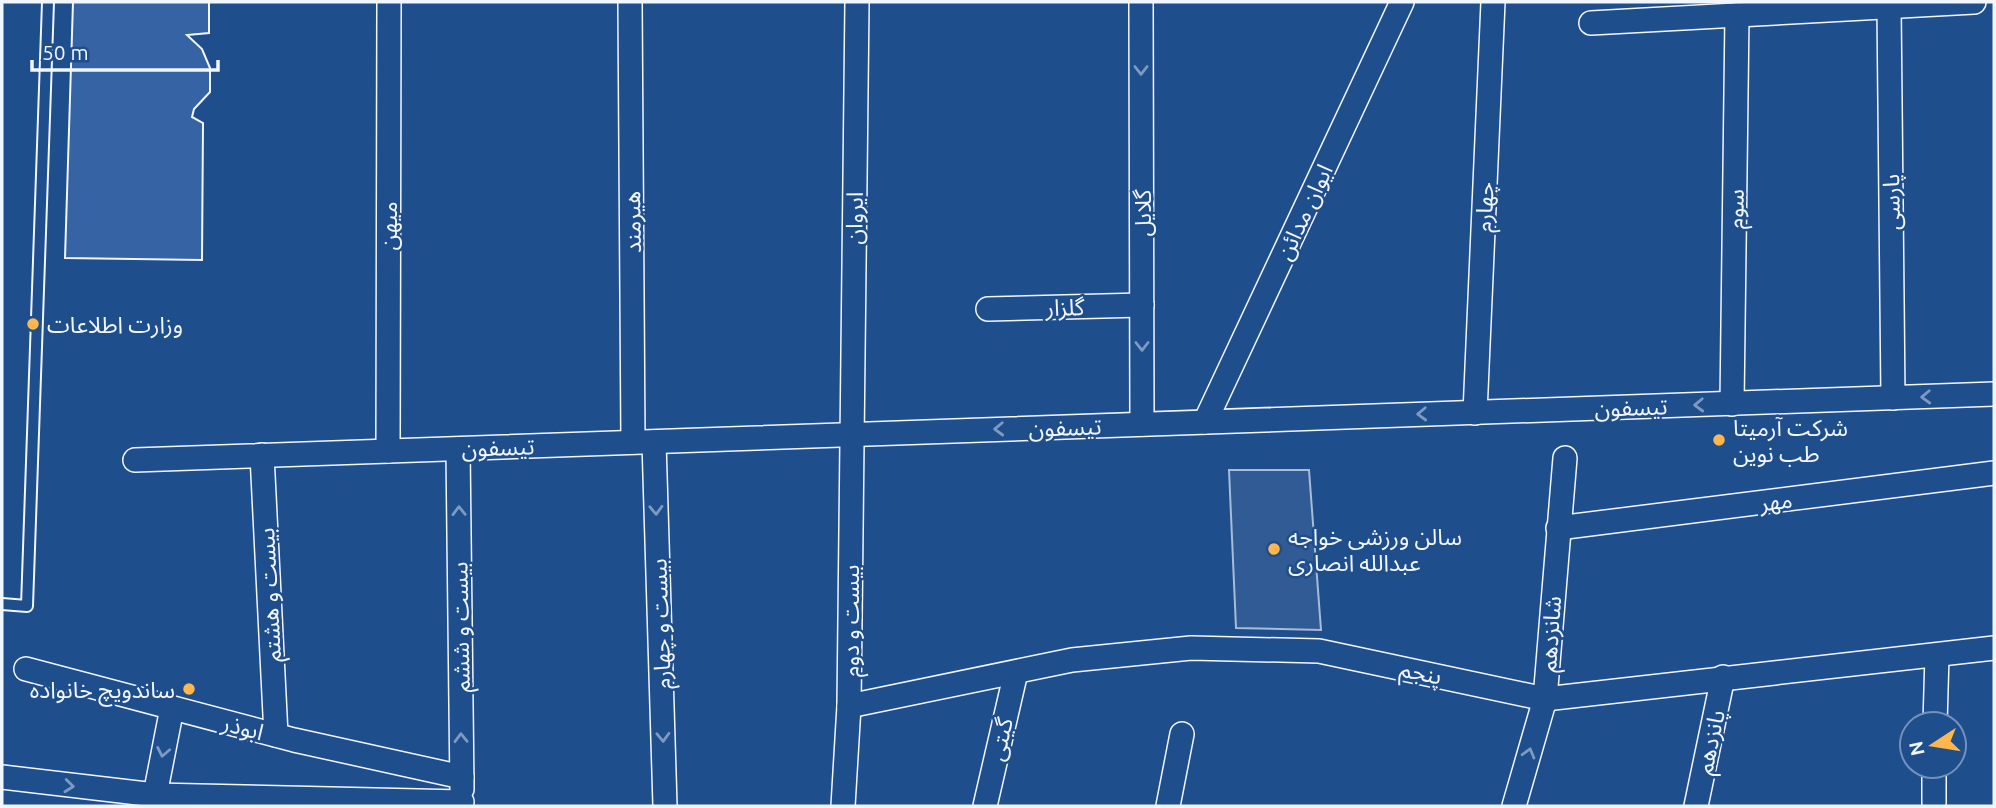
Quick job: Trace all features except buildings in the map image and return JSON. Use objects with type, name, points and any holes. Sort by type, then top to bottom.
[{"type":"street","name":"میهن","points":[[388,451],[389,2]]},
{"type":"street","name":"هیرمند","points":[[630,2],[644,442]]},
{"type":"street","name":"ایروان","points":[[852,435],[857,2]]},
{"type":"street","name":"گلایل","points":[[1141,2],[1142,424]]},
{"type":"street","name":"ایوان مدائن","points":[[1205,422],[1402,2]]},
{"type":"street","name":"چهارم","points":[[1475,413],[1493,2]]},
{"type":"street","points":[[1591,23],[1707,9],[1737,15],[1840,5],[1974,2]]},
{"type":"street","name":"پارسی","points":[[1889,6],[1893,398]]},
{"type":"street","name":"سوم","points":[[1732,404],[1737,15]]},
{"type":"street","name":"گلزار","points":[[988,309],[1142,305]]},
{"type":"street","name":"تیسفون","points":[[135,460],[1994,394]]},
{"type":"street","name":"بیست و دوم","points":[[843,806],[849,706],[852,435]]},
{"type":"street","name":"بیست و چهارم","points":[[644,442],[665,806]]},
{"type":"street","name":"بیست و ششم","points":[[458,449],[462,804]]},
{"type":"street","name":"بیست و هشتم","points":[[261,455],[276,735]]},
{"type":"street","name":"شانزدهم","points":[[1514,806],[1545,699],[1565,458]]},
{"type":"street","name":"مهر","points":[[1558,528],[1994,473]]},
{"type":"street","name":"پنجم","points":[[849,706],[1072,660],[1191,648],[1319,651],[1545,699],[1994,648]]},
{"type":"street","points":[[1935,710],[1937,655]]},
{"type":"street","name":"ابوذر","points":[[26,668],[276,735],[462,777]]},
{"type":"street","name":"گیتی","points":[[985,806],[1016,672]]},
{"type":"street","name":"پانزدهم","points":[[1696,806],[1723,677]]},
{"type":"street","points":[[155,795],[172,708]]},
{"type":"street","points":[[1168,806],[1182,734]]},
{"type":"street","points":[[2,776],[155,795],[462,804]]},
{"type":"street","points":[[1934,780],[1934,803]]},
{"type":"lane","points":[[2,604],[27,606],[48,2]]},
{"type":"shaded area","name":"سالن ورزشی خواجه عبدالله انصاری","points":[[1229,470],[1309,470],[1321,630],[1236,628]]},
{"type":"place","name":"وزارت اطلاعات","points":[[33,324]]},
{"type":"place","name":"شرکت آرمیتا طب نوین","points":[[1719,440]]},
{"type":"place","name":"سالن ورزشی خواجه عبدالله انصاری","points":[[1274,549]]},
{"type":"place","name":"ساندویچ خانواده","points":[[189,689]]}]
